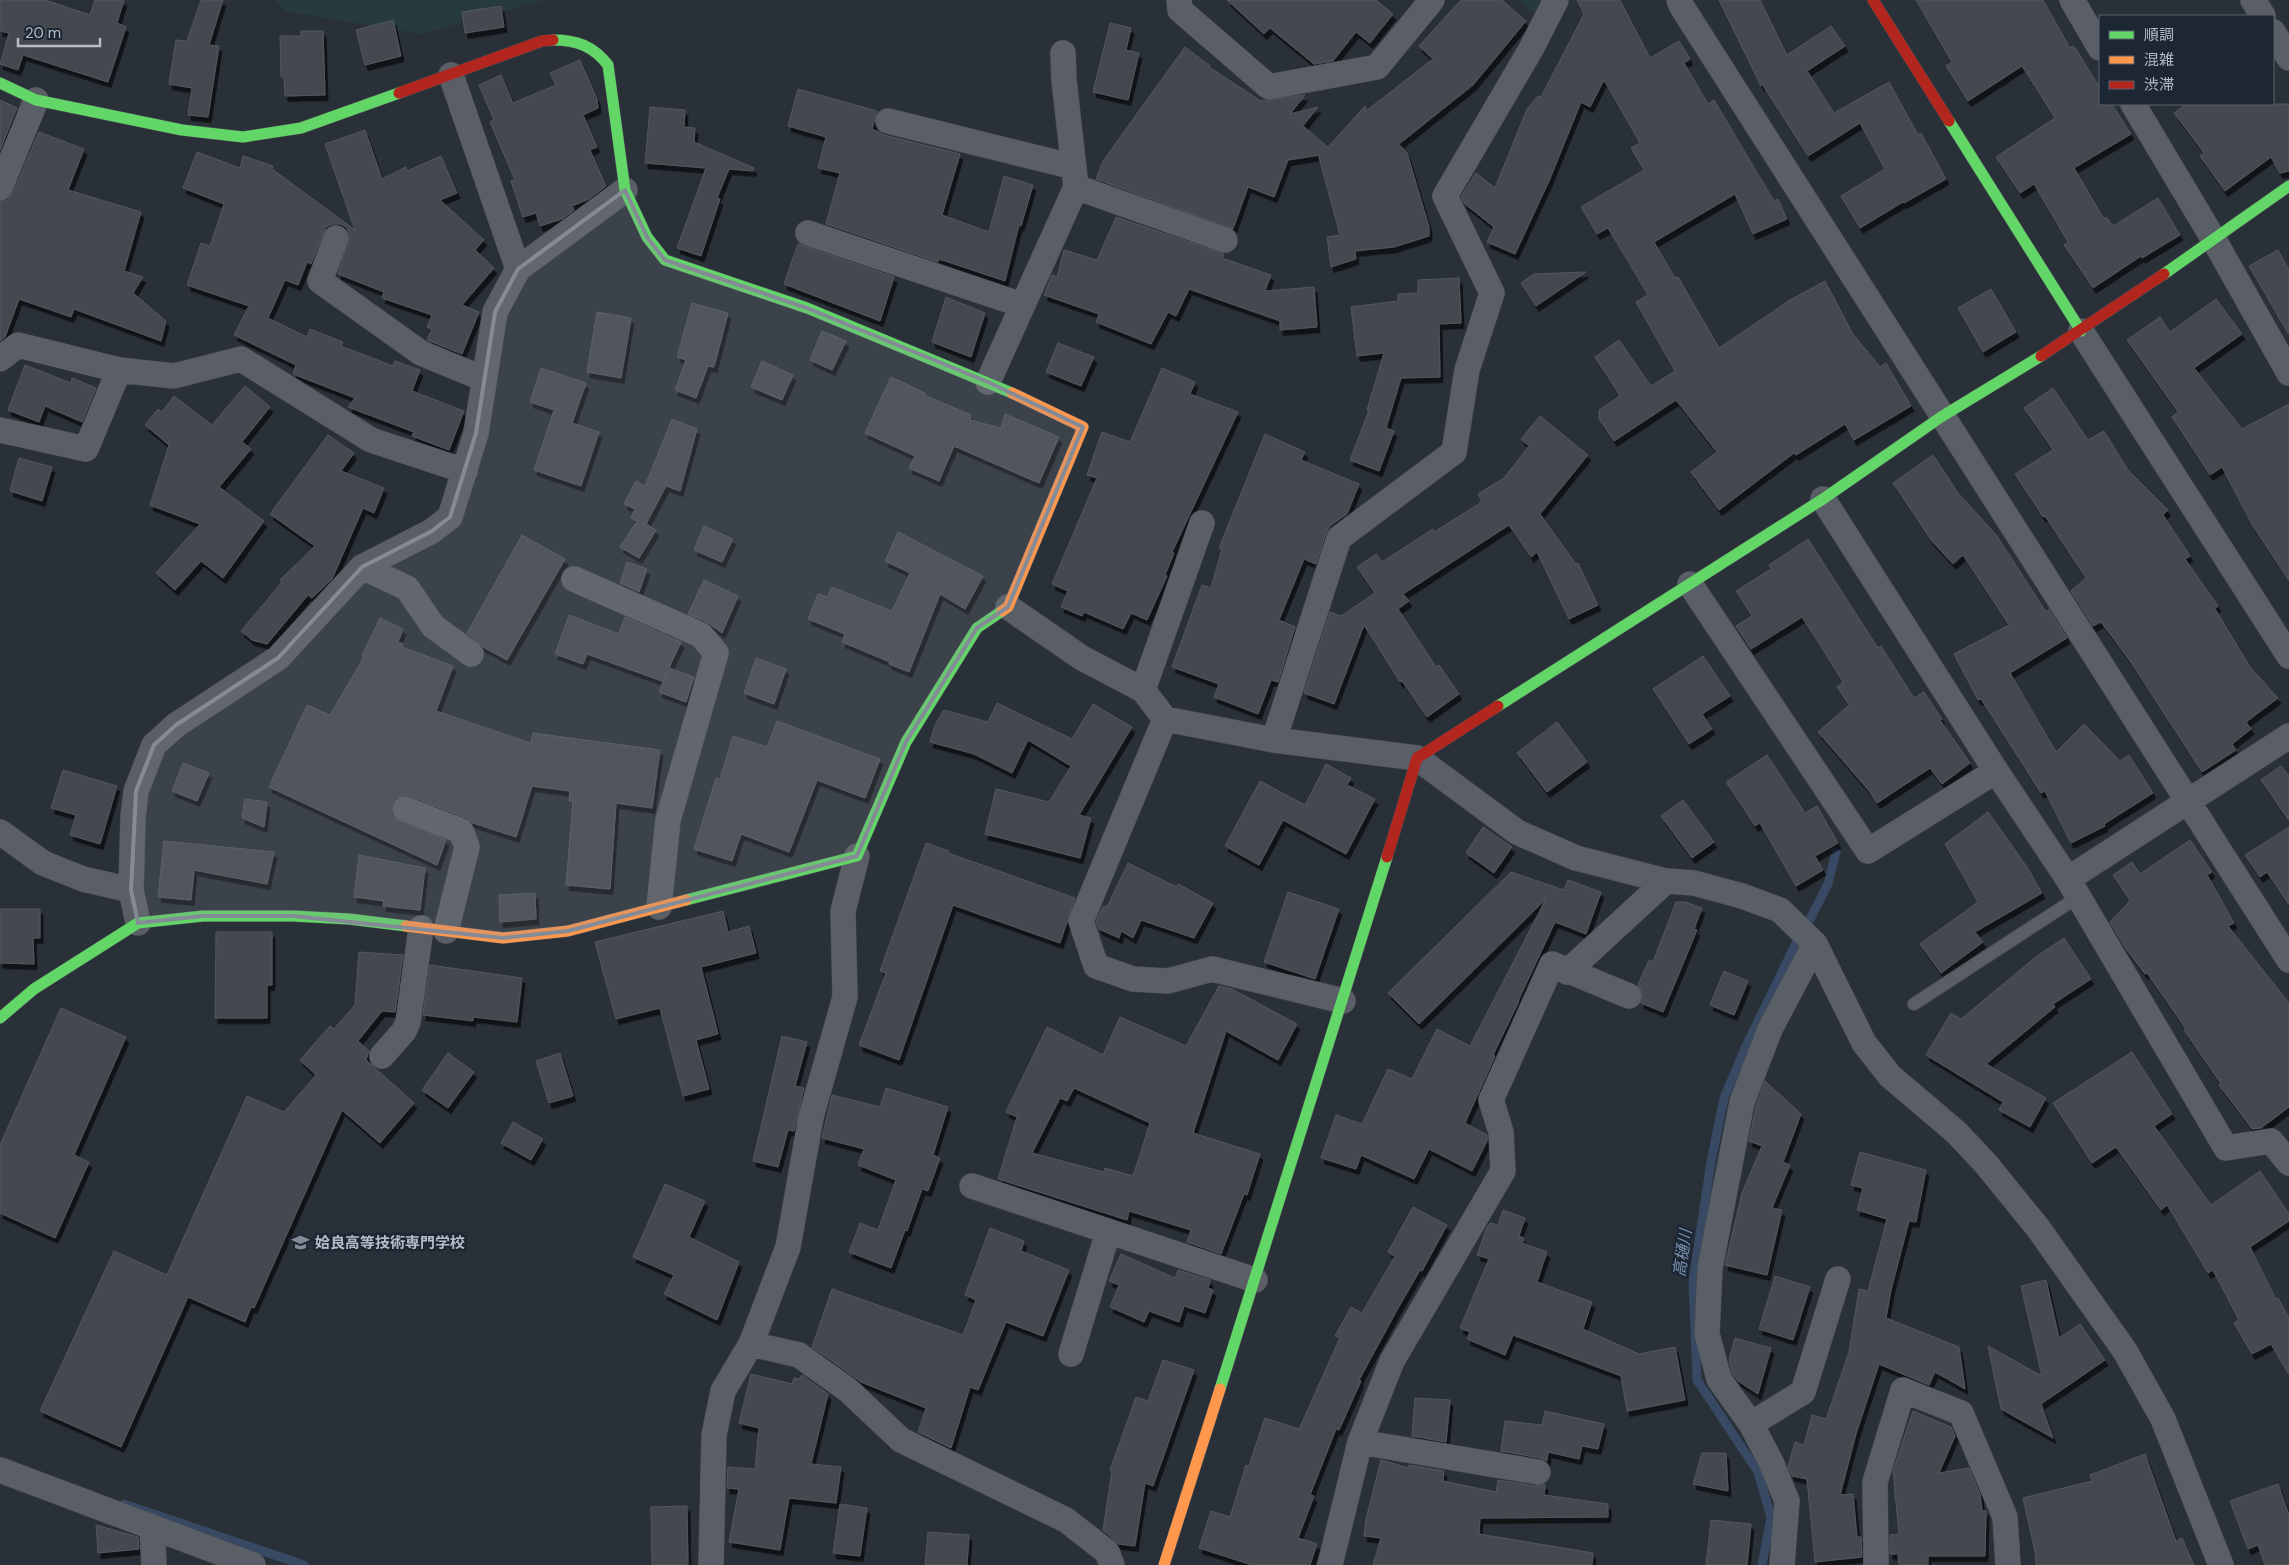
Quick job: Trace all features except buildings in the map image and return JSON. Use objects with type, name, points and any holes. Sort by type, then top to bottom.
[{"type":"street","points":[[1179,0],[1180,10],[1269,87],[1377,68],[1432,0]]},
{"type":"street","points":[[1274,740],[1339,538],[1454,452],[1467,370],[1492,293],[1445,196],[1531,49],[1556,0]]},
{"type":"street","points":[[1680,0],[1687,16],[1941,417],[2289,960]]},
{"type":"street","points":[[1873,0],[2081,331],[2289,656]]},
{"type":"street","points":[[2072,0],[2099,46]]},
{"type":"street","points":[[2253,0],[2262,15]]},
{"type":"street","points":[[2274,34],[2289,58]]},
{"type":"street","points":[[0,84],[36,100],[182,130],[244,137],[301,128],[542,41],[570,39],[598,50],[608,65],[625,190],[647,237],[665,260],[807,308],[988,382],[1083,427],[1008,607],[977,628],[911,734],[856,856],[843,911],[845,997],[811,1117],[788,1247],[751,1344],[723,1391],[714,1435],[711,1565]]},
{"type":"street","points":[[988,382],[1075,177],[1064,80],[1063,53]]},
{"type":"street","points":[[451,75],[518,269]]},
{"type":"street","points":[[0,188],[36,100]]},
{"type":"street","points":[[2134,105],[2214,240],[2289,373]]},
{"type":"street","points":[[888,121],[1075,177],[1225,240]]},
{"type":"street","points":[[1164,1565],[1344,1001],[1417,758],[1823,499],[1941,417],[2081,331],[2289,186]]},
{"type":"street","points":[[138,923],[130,890],[136,791],[154,745],[176,725],[278,658],[362,567],[432,531],[450,517],[476,433],[495,312],[518,269],[625,190]]},
{"type":"street","points":[[808,233],[1022,305]]},
{"type":"street","points":[[336,238],[320,281],[421,353],[484,379]]},
{"type":"street","points":[[0,359],[18,345],[119,370],[174,376],[241,359],[371,440],[465,471]]},
{"type":"street","points":[[0,430],[86,449],[119,370]]},
{"type":"street","points":[[1823,499],[1996,771],[2073,888],[2226,1148],[2271,1141],[2289,1163]]},
{"type":"street","points":[[1143,690],[1202,523]]},
{"type":"street","points":[[362,567],[407,588],[433,626],[470,654]]},
{"type":"street","points":[[574,579],[701,635],[716,653],[668,820],[659,907]]},
{"type":"street","points":[[1690,584],[1868,851],[1996,771]]},
{"type":"street","points":[[1008,607],[1082,658],[1143,690],[1165,719],[1274,740],[1417,758],[1517,832],[1576,858],[1666,881],[1694,883],[1742,896],[1780,910],[1814,944],[1864,1043],[1890,1076],[1957,1133],[1986,1164],[2038,1228],[2125,1351],[2163,1419],[2221,1565]]},
{"type":"street","points":[[1165,719],[1081,921],[1096,966],[1132,979],[1168,982],[1212,969],[1344,1001]]},
{"type":"street","points":[[2073,888],[2188,801],[2289,736]]},
{"type":"street","points":[[405,809],[461,831],[467,847],[446,931]]},
{"type":"street","points":[[0,832],[43,863],[82,879],[130,890]]},
{"type":"street","points":[[0,1018],[34,989],[138,923],[203,916],[293,916],[349,919],[503,938],[568,931],[856,856]]},
{"type":"street","points":[[1567,972],[1666,881]]},
{"type":"street","points":[[382,1056],[404,1031],[408,1022],[421,928]]},
{"type":"street","points":[[1782,1565],[1787,1501],[1771,1462],[1751,1424],[1719,1379],[1716,1370],[1707,1334],[1710,1268],[1742,1102],[1770,1029],[1814,944]]},
{"type":"street","points":[[1330,1565],[1360,1442],[1392,1361],[1502,1171],[1501,1132],[1491,1100],[1552,964],[1567,972],[1629,996]]},
{"type":"street","points":[[972,1186],[1255,1280]]},
{"type":"street","points":[[1071,1354],[1108,1232]]},
{"type":"street","points":[[1751,1424],[1803,1392],[1838,1279]]},
{"type":"street","points":[[751,1344],[799,1355],[848,1390],[901,1440],[1066,1520],[1107,1552],[1112,1565]]},
{"type":"street","points":[[1876,1565],[1875,1482],[1903,1390],[1961,1412],[2005,1517],[2008,1565]]},
{"type":"street","points":[[1360,1442],[1538,1472]]},
{"type":"street","points":[[0,1470],[253,1565]]},
{"type":"street","points":[[152,1527],[154,1565]]},
{"type":"lane","points":[[1914,1004],[2073,888]]},
{"type":"highlighted area","points":[[625,190],[647,237],[665,260],[807,308],[988,382],[1083,427],[1008,607],[977,628],[906,742],[857,856],[568,931],[503,938],[293,916],[203,916],[138,923],[131,890],[136,791],[154,745],[176,725],[278,658],[362,567],[432,531],[450,517],[476,433],[495,312],[518,269]]},
{"type":"green space","points":[[275,0],[544,0],[420,34],[285,11]]},
{"type":"green space","points":[[1518,0],[1549,0],[1540,18]]},
{"type":"waterway","points":[[1809,921],[1828,884],[1836,852]]},
{"type":"waterway","name":"高樋川","points":[[1762,1565],[1771,1517],[1758,1472],[1697,1380],[1693,1282],[1711,1162],[1724,1098],[1746,1046],[1797,941]]},
{"type":"waterway","points":[[124,1504],[304,1565]]},
{"type":"traffic: fast","points":[[553,40],[570,41],[584,45],[596,53],[608,65],[625,190],[647,237],[665,260],[807,308],[1012,393]]},
{"type":"traffic: fast","points":[[0,83],[36,100],[182,130],[243,137],[301,128],[399,93]]},
{"type":"traffic: fast","points":[[1949,121],[2081,331]]},
{"type":"traffic: fast","points":[[2164,274],[2289,186]]},
{"type":"traffic: fast","points":[[1498,706],[1823,499],[1941,417],[2041,356]]},
{"type":"traffic: fast","points":[[686,900],[857,856],[906,742],[977,628],[1002,611]]},
{"type":"traffic: fast","points":[[1220,1389],[1387,857]]},
{"type":"traffic: fast","points":[[0,1018],[34,989],[138,923],[203,916],[293,916],[349,919],[406,926]]},
{"type":"traffic: slow","points":[[1002,611],[1008,607],[1083,427],[1012,393]]},
{"type":"traffic: slow","points":[[406,926],[503,938],[568,931],[686,900]]},
{"type":"traffic: slow","points":[[1164,1565],[1220,1389]]},
{"type":"traffic: jam","points":[[1873,0],[1949,121]]},
{"type":"traffic: jam","points":[[399,93],[542,41],[553,40]]},
{"type":"traffic: jam","points":[[2041,356],[2164,274]]},
{"type":"traffic: jam","points":[[1387,857],[1417,758],[1498,706]]},
{"type":"place","name":"姶良高等技術専門学校","points":[[301,1243]]}]
